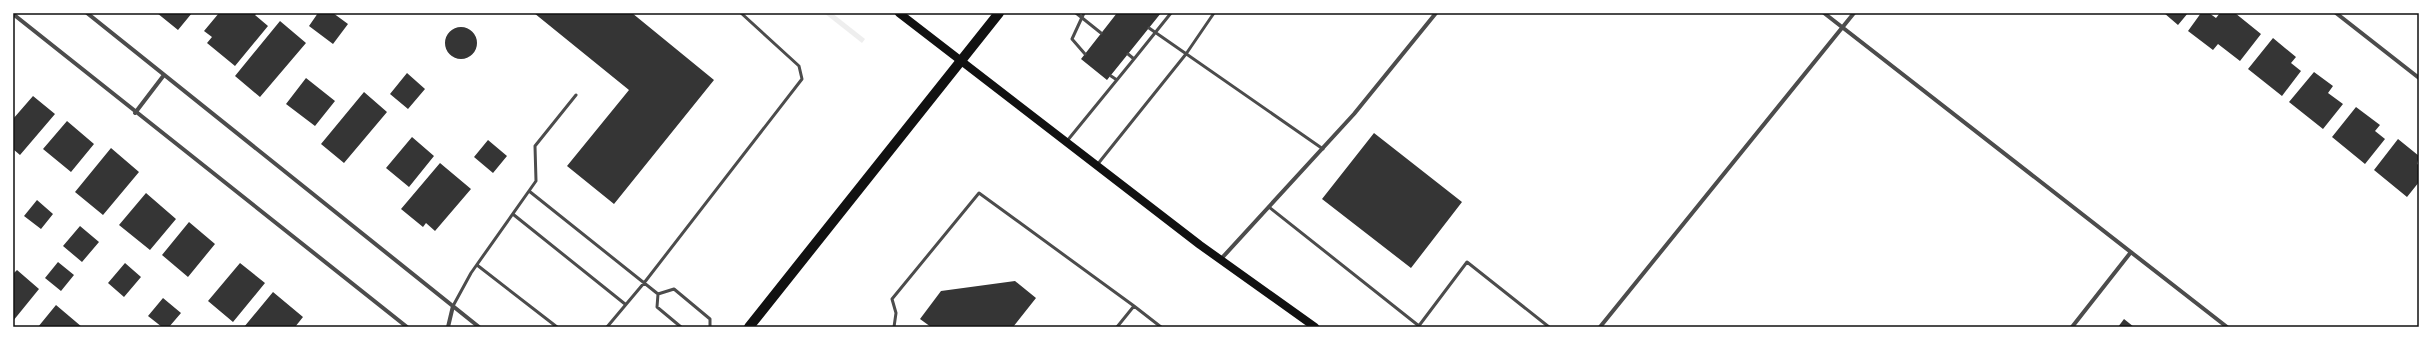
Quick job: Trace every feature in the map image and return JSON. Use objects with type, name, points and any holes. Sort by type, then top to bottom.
[{"type":"main road","points":[[899,13],[1220,260],[1315,327]]},
{"type":"main road","points":[[749,327],[999,13]]},
{"type":"street","points":[[87,13],[479,327]]},
{"type":"street","points":[[1220,260],[1354,114],[1436,13]]},
{"type":"street","points":[[1824,13],[2227,327]]},
{"type":"street","points":[[1600,327],[1854,13]]},
{"type":"street","points":[[2336,13],[2419,78]]},
{"type":"street","points":[[13,14],[135,113],[407,327]]},
{"type":"street","points":[[135,113],[164,75]]},
{"type":"street","points":[[2072,327],[2131,252]]},
{"type":"street","points":[[448,327],[453,306]]},
{"type":"lane","points":[[607,327],[644,283],[802,79],[799,66],[740,13]]},
{"type":"lane","points":[[1076,13],[1101,33]]},
{"type":"lane","points":[[1084,13],[1072,39],[1085,54]]},
{"type":"lane","points":[[1065,142],[1171,13]]},
{"type":"lane","points":[[1096,166],[1186,54],[1214,13]]},
{"type":"lane","points":[[1149,28],[1323,148]]},
{"type":"lane","points":[[1128,54],[1134,59]]},
{"type":"lane","points":[[1111,76],[1117,80]]},
{"type":"lane","points":[[453,306],[477,265],[514,215],[536,181],[535,146],[576,95]]},
{"type":"lane","points":[[530,191],[658,294]]},
{"type":"lane","points":[[894,327],[896,313],[892,299],[979,193],[1161,327]]},
{"type":"lane","points":[[1269,207],[1419,326],[1467,262],[1549,327]]},
{"type":"lane","points":[[514,215],[625,304]]},
{"type":"lane","points":[[477,265],[557,327]]},
{"type":"lane","points":[[658,294],[674,289],[710,319],[710,327]]},
{"type":"lane","points":[[658,294],[657,307],[681,327]]},
{"type":"lane","points":[[1117,327],[1134,306]]},
{"type":"shaded area","points":[[824,13],[832,13],[865,39],[862,43]]},
{"type":"building","points":[[157,13],[192,13],[178,30]]},
{"type":"building","points":[[219,13],[257,13],[255,15],[268,26],[235,66],[207,43],[212,37],[204,31]]},
{"type":"building","points":[[318,13],[333,13],[348,24],[333,44],[309,26]]},
{"type":"building","points":[[534,13],[632,13],[714,80],[614,204],[567,166],[629,90]]},
{"type":"building","points":[[1117,13],[1161,13],[1107,80],[1081,59]]},
{"type":"building","points":[[2164,13],[2188,13],[2178,25]]},
{"type":"building","points":[[2201,13],[2209,13],[2216,18],[2220,13],[2235,13],[2261,34],[2240,61],[2218,44],[2213,50],[2188,31]]},
{"type":"building","points":[[280,21],[306,43],[260,97],[235,76]]},
{"type":"building","points":[[458,27],[464,27],[474,34],[477,43],[476,49],[470,56],[464,59],[458,59],[448,52],[445,46],[445,40],[452,30]]},
{"type":"building","points":[[2273,38],[2296,57],[2291,63],[2301,71],[2282,96],[2248,69]]},
{"type":"building","points":[[2314,72],[2333,86],[2328,93],[2343,104],[2323,129],[2289,102]]},
{"type":"building","points":[[407,73],[425,89],[408,109],[390,94]]},
{"type":"building","points":[[306,78],[335,101],[315,126],[286,104]]},
{"type":"building","points":[[364,92],[387,112],[344,163],[321,144]]},
{"type":"building","points":[[33,96],[55,114],[20,155],[13,149],[13,119]]},
{"type":"building","points":[[2356,107],[2380,125],[2375,131],[2385,139],[2365,164],[2332,137]]},
{"type":"building","points":[[67,121],[94,144],[71,172],[43,149]]},
{"type":"building","points":[[1374,133],[1462,202],[1411,268],[1322,199]]},
{"type":"building","points":[[412,137],[434,156],[409,187],[386,168]]},
{"type":"building","points":[[2398,139],[2419,156],[2417,164],[2419,165],[2419,182],[2407,197],[2374,170]]},
{"type":"building","points":[[488,140],[507,156],[493,173],[474,157]]},
{"type":"building","points":[[111,148],[139,172],[103,215],[75,192]]},
{"type":"building","points":[[440,163],[471,189],[435,231],[426,223],[423,227],[401,209]]},
{"type":"building","points":[[146,193],[176,219],[150,250],[119,225]]},
{"type":"building","points":[[37,200],[53,214],[41,229],[24,216]]},
{"type":"building","points":[[189,222],[215,244],[188,277],[162,255]]},
{"type":"building","points":[[80,226],[99,242],[82,262],[63,246]]},
{"type":"building","points":[[58,262],[74,275],[61,291],[45,278]]},
{"type":"building","points":[[125,263],[141,277],[124,297],[108,283]]},
{"type":"building","points":[[240,263],[265,283],[233,322],[208,301]]},
{"type":"building","points":[[17,270],[39,289],[13,321],[13,274]]},
{"type":"building","points":[[1015,281],[1036,298],[1013,327],[931,327],[920,319],[941,291]]},
{"type":"building","points":[[273,292],[303,317],[295,327],[244,327]]},
{"type":"building","points":[[163,298],[181,313],[169,327],[162,327],[148,316]]},
{"type":"building","points":[[56,305],[82,327],[38,327]]},
{"type":"building","points":[[2124,319],[2134,327],[2118,327]]}]
